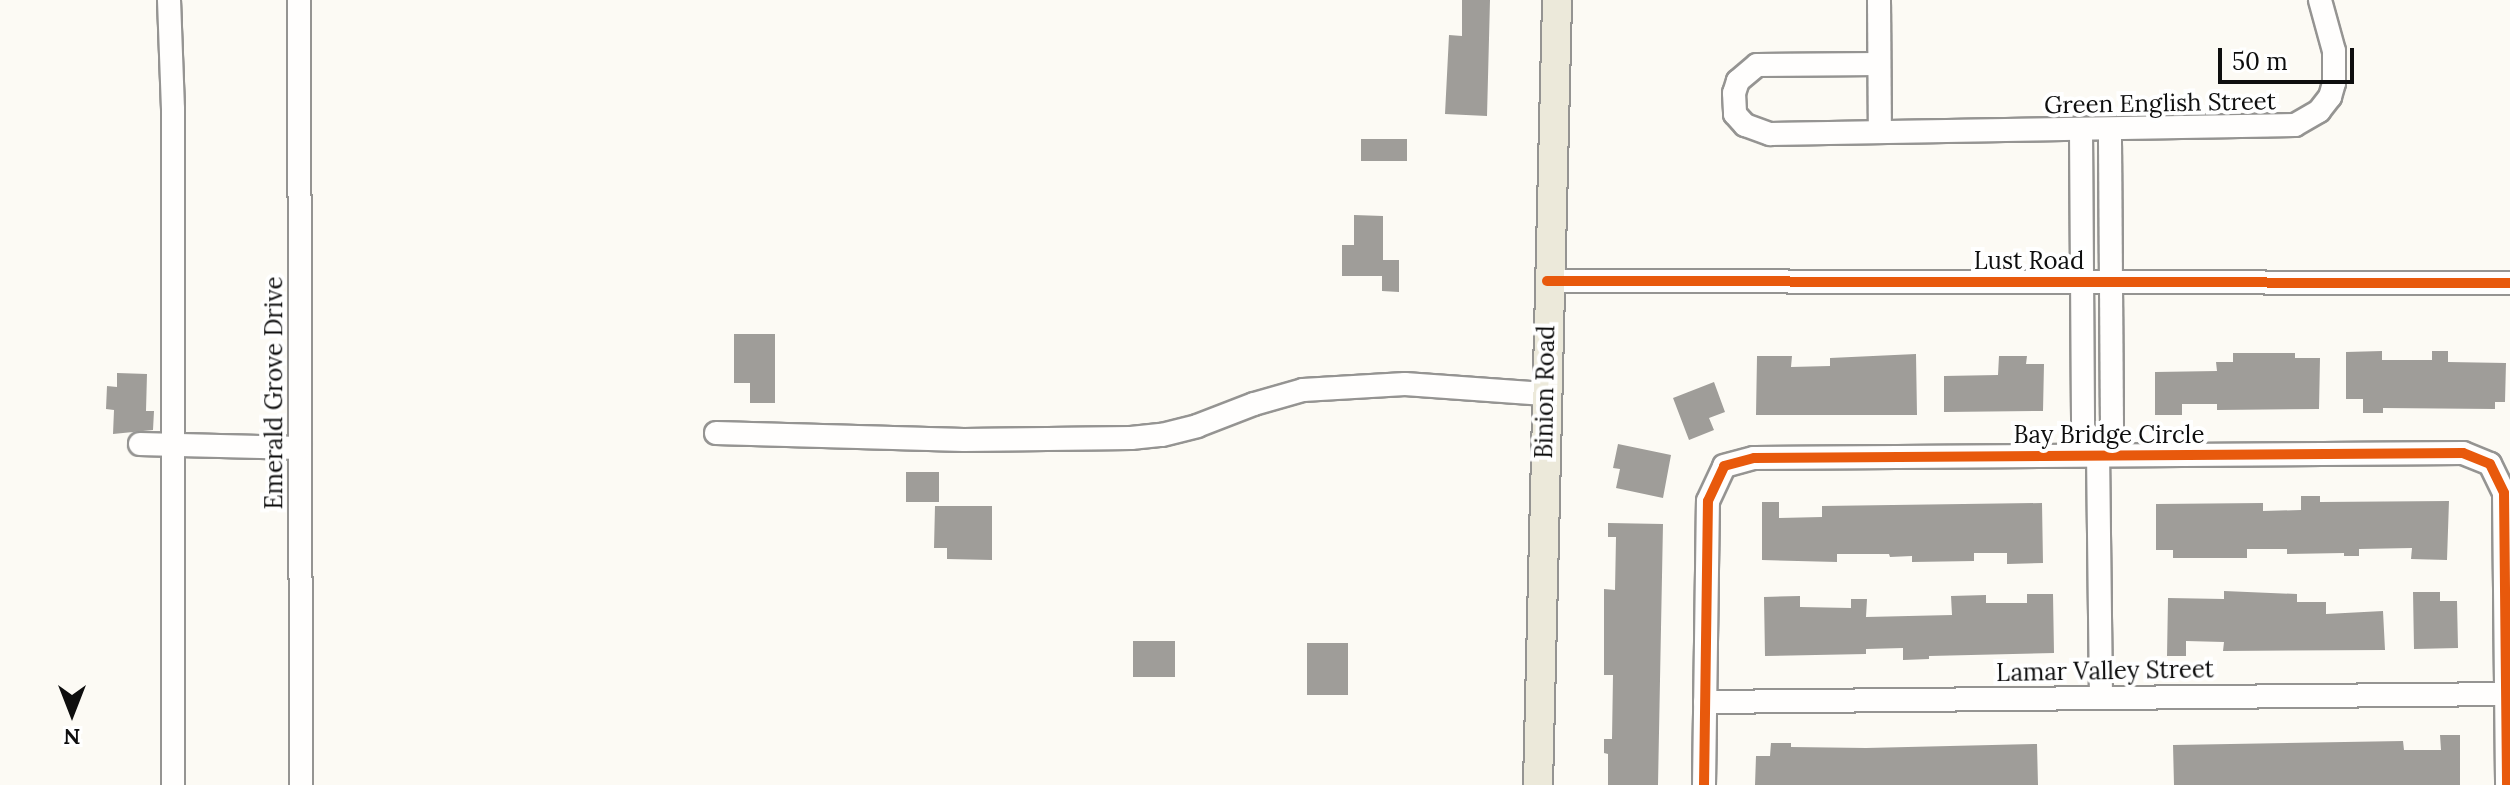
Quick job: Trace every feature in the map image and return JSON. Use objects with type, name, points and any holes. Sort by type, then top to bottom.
[{"type":"main road","name":"Binion Road","points":[[1538,785],[1547,281],[1557,0]]},
{"type":"street","points":[[169,0],[173,785]]},
{"type":"street","name":"Emerald Grove Drive","points":[[299,0],[301,785]]},
{"type":"street","points":[[1879,0],[1880,132]]},
{"type":"street","name":"Green English Street","points":[[1879,64],[1757,65],[1745,73],[1734,93],[1735,114],[1756,131],[1770,134],[2282,127],[2309,120],[2330,97],[2336,67],[2320,0]]},
{"type":"street","points":[[2101,697],[2098,456],[2112,427],[2110,130]]},
{"type":"street","points":[[2081,131],[2083,427],[2098,456]]},
{"type":"street","name":"Lust Road","points":[[1547,281],[2510,283]]},
{"type":"street","points":[[716,433],[964,440],[1131,438],[1174,432],[1303,390],[1405,384],[1545,394]]},
{"type":"street","points":[[140,444],[300,448]]},
{"type":"street","name":"Bay Bridge Circle","points":[[1704,785],[1708,501],[1724,466],[1754,458],[2463,453],[2490,464],[2504,493],[2507,785]]},
{"type":"street","name":"Lamar Valley Street","points":[[1705,702],[2506,694]]},
{"type":"building","points":[[1462,0],[1490,0],[1487,116],[1445,114],[1449,35],[1462,36]]},
{"type":"building","points":[[1361,139],[1407,139],[1407,161],[1361,161]]},
{"type":"building","points":[[1354,215],[1383,216],[1383,260],[1399,260],[1399,292],[1382,291],[1382,276],[1342,276],[1342,245],[1354,245]]},
{"type":"building","points":[[734,334],[775,334],[775,403],[750,403],[750,383],[734,383]]},
{"type":"building","points":[[2382,351],[2382,360],[2432,360],[2432,351],[2448,351],[2448,362],[2506,363],[2505,402],[2495,402],[2495,409],[2383,408],[2383,413],[2363,413],[2363,399],[2346,399],[2346,352]]},
{"type":"building","points":[[2233,353],[2295,353],[2295,358],[2320,358],[2319,409],[2217,410],[2217,404],[2182,404],[2182,415],[2155,415],[2155,372],[2217,371],[2216,362],[2233,362]]},
{"type":"building","points":[[1916,354],[1917,415],[1756,415],[1757,356],[1792,356],[1791,367],[1830,366],[1830,358]]},
{"type":"building","points":[[1999,356],[2027,356],[2026,364],[2044,364],[2043,411],[1944,412],[1944,376],[1998,375]]},
{"type":"building","points":[[117,373],[147,374],[146,411],[154,411],[153,430],[113,434],[114,410],[106,409],[107,386],[117,387]]},
{"type":"building","points":[[1714,382],[1725,412],[1709,418],[1714,430],[1689,440],[1673,398]]},
{"type":"building","points":[[1618,444],[1671,455],[1663,498],[1616,488],[1620,469],[1613,468]]},
{"type":"building","points":[[906,472],[939,472],[939,502],[906,502]]},
{"type":"building","points":[[2301,496],[2320,496],[2320,502],[2449,501],[2447,560],[2411,559],[2412,548],[2359,549],[2359,556],[2344,556],[2344,553],[2287,554],[2287,549],[2247,549],[2247,558],[2173,558],[2173,550],[2156,550],[2156,504],[2263,503],[2263,511],[2301,510]]},
{"type":"building","points":[[1762,502],[1779,502],[1779,518],[1822,517],[1822,506],[2042,503],[2043,563],[2007,564],[2007,553],[1974,553],[1974,561],[1912,562],[1912,556],[1890,557],[1889,554],[1837,554],[1837,562],[1762,560]]},
{"type":"building","points":[[935,506],[992,506],[992,560],[947,559],[947,548],[934,548]]},
{"type":"building","points":[[1608,523],[1663,524],[1658,785],[1608,785],[1608,754],[1604,753],[1604,739],[1612,739],[1613,675],[1604,675],[1604,589],[1615,590],[1616,537],[1608,537]]},
{"type":"building","points":[[2224,591],[2297,594],[2297,602],[2326,602],[2326,614],[2383,611],[2385,650],[2223,651],[2224,642],[2186,641],[2186,656],[2167,656],[2168,598],[2224,599]]},
{"type":"building","points":[[2413,592],[2440,592],[2440,601],[2457,601],[2458,648],[2414,649]]},
{"type":"building","points":[[2027,594],[2053,594],[2054,653],[1929,656],[1929,659],[1903,660],[1903,648],[1866,649],[1866,654],[1765,656],[1764,597],[1800,596],[1800,607],[1851,608],[1851,599],[1867,599],[1866,617],[1952,615],[1951,596],[1986,595],[1986,603],[2027,603]]},
{"type":"building","points":[[1133,641],[1175,641],[1175,677],[1133,677]]},
{"type":"building","points":[[1307,643],[1348,643],[1348,695],[1307,695]]},
{"type":"building","points":[[2440,735],[2460,735],[2460,785],[2174,785],[2173,745],[2403,741],[2404,750],[2441,750]]},
{"type":"building","points":[[1771,743],[1791,743],[1791,747],[1866,748],[2037,744],[2038,785],[1755,785],[1756,756],[1770,756]]},
{"type":"cycle path","points":[[1547,281],[2510,283]]},
{"type":"cycle path","points":[[1704,785],[1708,501],[1724,466],[1754,458],[2463,453],[2490,464],[2504,493],[2507,785]]}]
